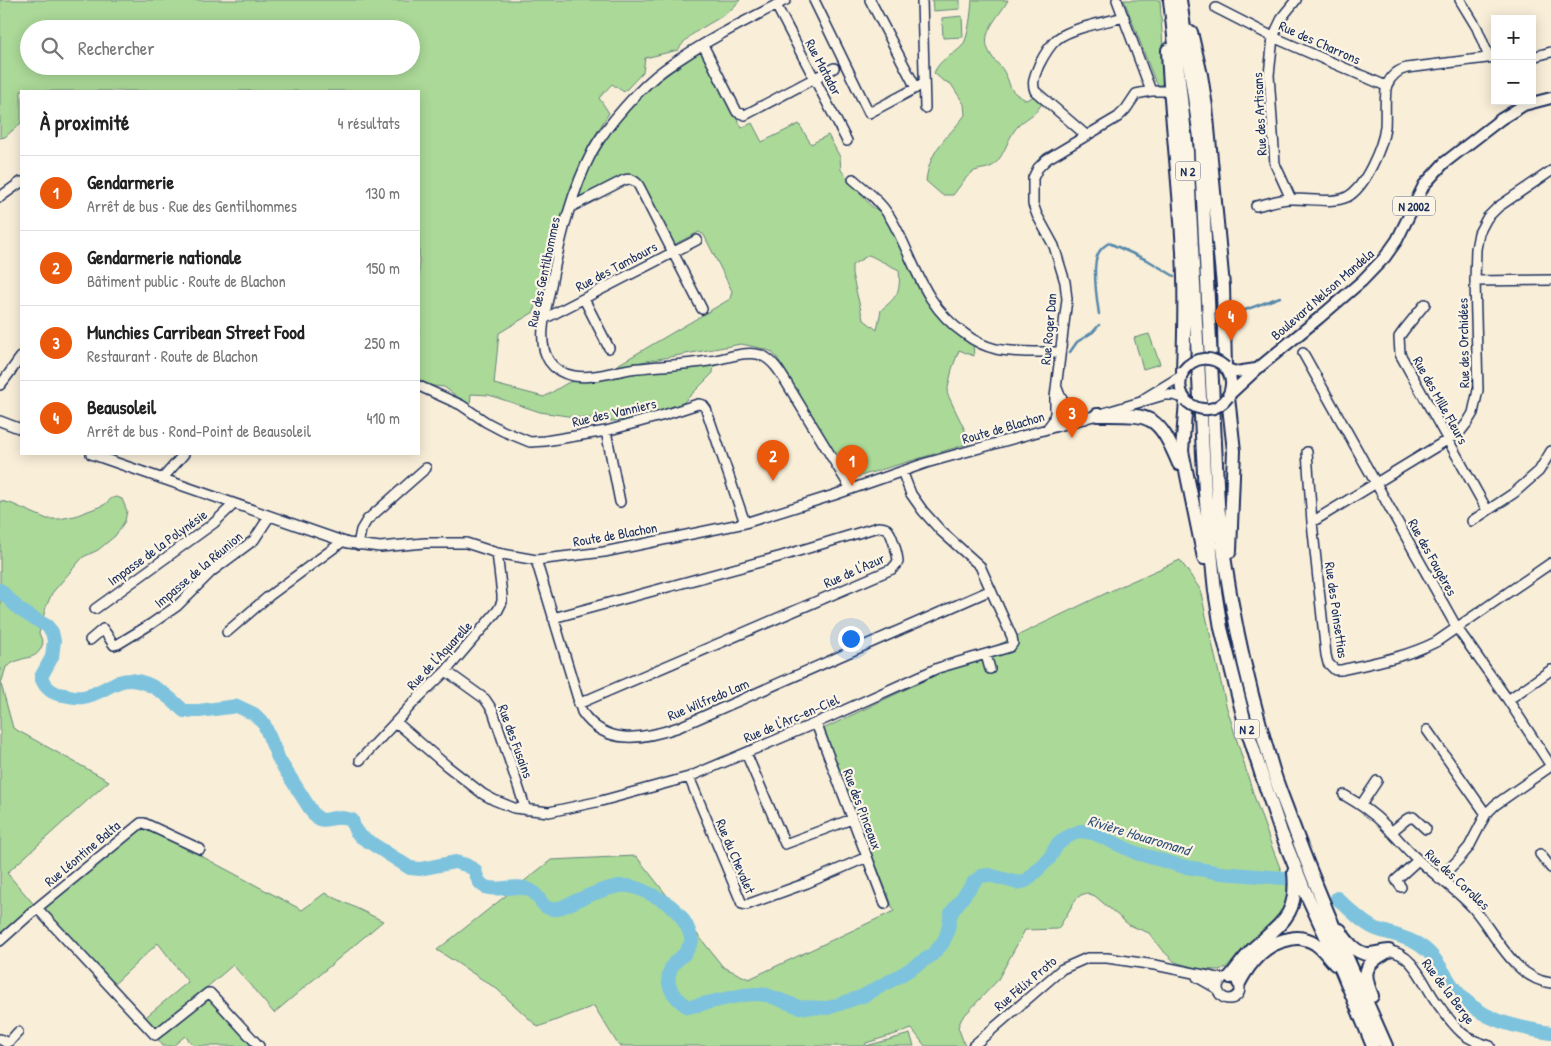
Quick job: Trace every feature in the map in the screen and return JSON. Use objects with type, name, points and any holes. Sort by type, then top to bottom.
[{"type":"highway","points":[[1166,0],[1170,91],[1184,276],[1182,374]]},
{"type":"highway","name":"N 2","points":[[1170,0],[1187,152],[1205,492],[1215,592],[1223,637],[1244,719],[1293,862],[1373,1046]]},
{"type":"highway","points":[[1181,0],[1201,75],[1206,107],[1223,286],[1226,368]]},
{"type":"highway","name":"N 2","points":[[1181,0],[1200,138],[1207,249],[1216,476],[1222,544],[1234,615],[1257,711],[1274,771],[1328,916],[1386,1046]]},
{"type":"highway","points":[[1228,396],[1234,451],[1229,540],[1233,577],[1250,671],[1273,758],[1298,838]]},
{"type":"highway","points":[[1185,400],[1182,451],[1206,569],[1215,592]]},
{"type":"highway","points":[[1091,417],[1139,416],[1157,424],[1168,439],[1189,486]]},
{"type":"highway","points":[[1231,980],[1254,949],[1290,913],[1294,901],[1295,886],[1293,862]]},
{"type":"highway","points":[[1310,871],[1328,901],[1342,935],[1354,948],[1364,954],[1389,950]]},
{"type":"highway","points":[[1231,980],[1247,968],[1269,946],[1279,941],[1295,938],[1316,944],[1342,971]]},
{"type":"highway","points":[[1389,950],[1373,960],[1366,973],[1367,983],[1391,1046]]},
{"type":"main road","name":"Boulevard Nelson Mandela","points":[[1228,396],[1257,369],[1362,281],[1385,257],[1397,240],[1424,185],[1444,164],[1501,119],[1524,105],[1551,98]]},
{"type":"main road","points":[[1226,368],[1232,384],[1228,396],[1220,406],[1208,410],[1196,408],[1185,400],[1180,387],[1182,374],[1194,361],[1203,358],[1217,361],[1226,368],[1236,372],[1257,369]]},
{"type":"street","name":"Rue des Gentilhommes","points":[[786,0],[703,45],[664,70],[617,116],[594,149],[583,171],[571,207],[555,266],[544,320],[543,345],[548,360],[559,371],[572,376],[588,376],[629,369],[710,361],[745,354],[764,357],[773,363],[786,382],[851,489]]},
{"type":"street","points":[[814,0],[869,113],[924,82]]},
{"type":"street","points":[[870,0],[916,88]]},
{"type":"street","points":[[922,0],[924,108]]},
{"type":"street","points":[[1117,0],[1151,90],[1170,91]]},
{"type":"street","name":"Rue des Artisans","points":[[1290,199],[1275,164],[1269,75],[1273,36],[1283,16],[1296,0]]},
{"type":"street","points":[[1460,0],[1491,55]]},
{"type":"street","name":"Rue Matador","points":[[776,5],[847,141]]},
{"type":"street","name":"Rue des Charrons","points":[[1216,8],[1273,36],[1386,86]]},
{"type":"street","points":[[1087,136],[1035,91],[1034,77],[1047,50],[1061,36],[1069,32],[1124,17]]},
{"type":"street","points":[[703,45],[737,112],[745,115],[834,68]]},
{"type":"street","points":[[1536,56],[1551,52]]},
{"type":"street","points":[[1256,206],[1290,199],[1331,200],[1349,196],[1356,190],[1371,167],[1379,148],[1384,129],[1386,86],[1399,70],[1491,57]]},
{"type":"street","name":"Rue Roger Dan","points":[[1047,429],[1054,417],[1060,352],[1067,310],[1065,282],[1061,265],[1053,242],[1035,210],[1033,178],[1041,164],[1118,117],[1136,94],[1151,90]]},
{"type":"street","name":"Rue des Orchidées","points":[[1312,522],[1460,432],[1467,423],[1473,413],[1478,390],[1475,281],[1476,249],[1479,233],[1488,218],[1498,207],[1551,171]]},
{"type":"street","points":[[853,179],[880,204],[890,218],[928,296],[945,318],[961,332],[983,345],[995,349],[1060,352]]},
{"type":"street","name":"Rue des Tambours","points":[[544,320],[673,252],[639,186],[633,180],[624,180],[571,207]]},
{"type":"street","points":[[0,197],[20,183]]},
{"type":"street","points":[[697,240],[673,252],[702,309]]},
{"type":"street","points":[[1475,281],[1551,280]]},
{"type":"street","points":[[584,299],[609,348]]},
{"type":"street","name":"Rue des Mille Fleurs","points":[[1425,304],[1399,338],[1400,354],[1487,510]]},
{"type":"street","name":"Rue des Fougères","points":[[1303,353],[1457,628],[1508,700],[1551,766]]},
{"type":"street","points":[[0,385],[7,378],[20,357]]},
{"type":"street","name":"Route de Blachon","points":[[1142,401],[1182,374]]},
{"type":"street","name":"Rue des Vanniers","points":[[420,386],[461,405],[503,431],[530,442],[606,431],[702,404],[706,409],[745,523]]},
{"type":"street","points":[[1057,388],[1062,400],[1075,415],[1091,417]]},
{"type":"street","name":"Route de Blachon","points":[[94,455],[342,542],[380,546],[466,543],[497,553],[536,560],[604,552],[745,523],[902,471],[1142,401],[1168,394],[1185,400]]},
{"type":"street","points":[[0,421],[20,429]]},
{"type":"street","points":[[606,431],[620,502]]},
{"type":"street","points":[[1472,520],[1514,493],[1539,471],[1551,451]]},
{"type":"street","name":"Rue des Poinsettias","points":[[1307,452],[1312,522],[1328,663],[1334,670],[1340,670],[1401,656],[1436,642],[1457,628]]},
{"type":"street","points":[[162,479],[183,455]]},
{"type":"street","points":[[358,545],[361,530],[367,520],[426,468]]},
{"type":"street","name":"Rue de l'Arc-en-Ciel","points":[[396,722],[483,794],[504,805],[526,810],[549,812],[618,797],[689,777],[938,668],[1008,648],[1014,640],[982,570],[923,512],[911,494],[902,471]]},
{"type":"street","name":"Impasse de la Polynésie","points":[[95,609],[214,523],[234,504]]},
{"type":"street","name":"Impasse de la Réunion","points":[[90,640],[103,629],[114,645],[118,644],[158,620],[177,606],[211,572],[254,540],[269,516]]},
{"type":"street","name":"Rue de l'Azur","points":[[553,618],[782,556],[878,527],[889,531],[898,557],[898,562],[892,569],[578,704]]},
{"type":"street","points":[[227,632],[269,596],[342,542]]},
{"type":"street","name":"Rue de l'Aquarelle","points":[[360,760],[446,671],[500,606],[502,595],[497,553]]},
{"type":"street","name":"Rue Wilfredo Lam","points":[[536,560],[578,704],[592,725],[607,734],[618,736],[639,736],[667,731],[992,590]]},
{"type":"street","points":[[1457,628],[1551,563]]},
{"type":"street","points":[[986,654],[990,669]]},
{"type":"street","points":[[1508,700],[1551,670]]},
{"type":"street","name":"Rue des Fusains","points":[[446,671],[485,699],[494,711],[526,810]]},
{"type":"street","name":"Rue des Pinceaux","points":[[816,723],[885,904]]},
{"type":"street","points":[[1427,730],[1486,814]]},
{"type":"street","points":[[746,753],[785,844],[852,819]]},
{"type":"street","points":[[1439,878],[1469,847],[1486,814],[1494,805],[1551,766]]},
{"type":"street","name":"Rue du Chevalet","points":[[689,777],[742,904],[746,905],[807,883],[867,857]]},
{"type":"street","points":[[1361,804],[1377,781]]},
{"type":"street","name":"Rue des Corolles","points":[[1344,795],[1361,804],[1377,818],[1418,860],[1472,908],[1514,962],[1535,978],[1551,983]]},
{"type":"street","points":[[1391,832],[1407,819],[1413,817],[1426,829]]},
{"type":"street","name":"Rue Léontine Balta","points":[[0,941],[140,823],[144,823],[200,850]]},
{"type":"street","points":[[1540,854],[1551,868]]},
{"type":"street","points":[[1401,887],[1396,880],[1418,860]]},
{"type":"street","points":[[37,908],[156,1035],[208,993],[259,1046]]},
{"type":"street","name":"Rue de la Berge","points":[[1389,950],[1398,953],[1414,966],[1435,999],[1461,1032],[1472,1039],[1490,1046]]},
{"type":"street","name":"Rue Félix Proto","points":[[973,1046],[1062,969],[1087,958],[1107,958],[1173,968],[1191,973]]},
{"type":"street","points":[[1191,973],[1231,980],[1240,992],[1234,999],[1224,998],[1218,989],[1191,973]]},
{"type":"street","points":[[1218,989],[1220,982],[1231,980]]},
{"type":"street","points":[[0,1039],[6,1042],[10,1041],[18,1032]]},
{"type":"green space","points":[[0,0],[740,0],[726,14],[691,35],[678,50],[645,58],[643,72],[624,92],[612,84],[599,98],[609,113],[589,145],[534,312],[499,333],[494,384],[544,397],[569,382],[619,376],[648,369],[714,363],[713,373],[683,403],[652,416],[619,421],[602,418],[581,418],[540,412],[489,395],[471,394],[470,406],[444,387],[423,385],[420,380],[420,90],[20,90],[20,124],[5,137],[0,138]]},
{"type":"green space","points":[[932,0],[960,0],[960,9],[933,11]]},
{"type":"green space","points":[[972,0],[1008,0],[991,26],[986,40],[987,47],[1006,75],[1012,90],[1026,100],[1035,96],[1042,103],[1035,113],[1016,128],[1002,155],[995,164],[970,174],[953,195],[942,195],[926,181],[928,170],[935,152],[965,115],[964,104],[951,84],[942,80],[934,73],[943,60],[962,46],[969,24]]},
{"type":"green space","points":[[1124,0],[1160,0],[1165,79],[1161,85],[1158,85],[1155,81]]},
{"type":"green space","points":[[962,16],[963,37],[943,38],[942,18]]},
{"type":"green space","points":[[702,51],[742,128],[752,123],[762,142],[799,124],[811,144],[828,135],[840,157],[841,170],[871,206],[887,216],[929,305],[950,327],[973,343],[974,356],[959,350],[952,369],[947,393],[971,443],[850,479],[772,352],[741,344],[614,367],[730,299],[732,291],[704,235],[699,232],[673,245],[632,175],[623,176],[577,198],[602,146],[624,115],[651,87]],"holes":[[[869,255],[899,270],[897,293],[881,310],[877,330],[863,319],[852,274],[852,265]]]},
{"type":"green space","points":[[1149,334],[1160,364],[1143,369],[1134,338]]},
{"type":"green space","points":[[117,497],[122,499],[127,511],[125,521],[115,536],[98,550],[83,557],[52,593],[39,633],[43,643],[41,648],[36,655],[16,661],[6,667],[1,684],[13,728],[109,781],[7,873],[37,908],[0,941],[0,501],[10,503],[47,519],[59,519],[75,516],[104,505],[112,498]]},
{"type":"green space","points":[[1180,560],[1200,589],[1226,705],[1254,796],[1287,886],[1287,907],[1281,917],[1241,957],[1227,967],[1219,970],[1198,969],[1175,962],[1161,949],[1149,933],[1129,925],[1095,896],[1087,893],[1076,899],[1058,929],[1025,930],[997,981],[962,1018],[958,1027],[965,1046],[925,1046],[912,1029],[866,1043],[865,1046],[619,1046],[594,1006],[538,1027],[497,989],[437,950],[551,860],[636,856],[723,967],[749,979],[894,911],[823,729],[1121,586]]},
{"type":"green space","points":[[141,826],[147,827],[302,910],[325,893],[383,921],[274,1013],[233,965],[153,1033],[142,1020],[188,982],[158,943],[111,987],[37,908]]},
{"type":"green space","points":[[206,993],[259,1046],[194,1046],[185,1036],[173,1046],[163,1046],[155,1035]]},
{"type":"green space","points":[[910,1034],[914,1046],[866,1046]]},
{"type":"waterway","points":[[1099,314],[1095,266],[1100,250],[1109,243],[1149,261],[1174,276]]},
{"type":"waterway","points":[[1237,313],[1280,297]]},
{"type":"waterway","points":[[1070,352],[1077,342],[1093,332],[1099,325]]},
{"type":"waterway","name":"Rivière Houaromand","points":[[0,590],[19,609],[47,626],[52,632],[54,641],[52,657],[41,677],[50,690],[60,694],[83,697],[119,682],[131,680],[153,687],[184,711],[237,706],[254,714],[264,724],[279,760],[314,815],[322,820],[339,818],[352,820],[355,830],[360,836],[410,868],[420,869],[455,862],[466,865],[475,870],[478,880],[483,886],[497,889],[513,887],[530,890],[534,892],[547,908],[551,909],[557,909],[596,892],[620,886],[637,888],[662,900],[676,910],[686,924],[692,941],[686,952],[674,963],[669,976],[670,988],[678,999],[688,1007],[755,994],[767,995],[799,1007],[828,1008],[863,996],[932,955],[942,944],[947,934],[951,913],[974,882],[981,876],[989,875],[1018,883],[1026,881],[1049,859],[1057,845],[1067,837],[1080,831],[1093,833],[1136,853],[1181,866],[1221,873],[1284,878]]},
{"type":"waterway","name":"Rivière Houaromand","points":[[1337,898],[1368,925],[1401,936],[1421,946],[1435,960],[1464,999],[1485,1015],[1510,1025],[1551,1033]]},
{"type":"place","name":"Beausoleil","points":[[1231,341]]},
{"type":"place","name":"Munchies Carribean Street Food","points":[[1072,438]]},
{"type":"place","name":"Gendarmerie nationale","points":[[773,481]]},
{"type":"place","name":"Gendarmerie","points":[[852,486]]}]
